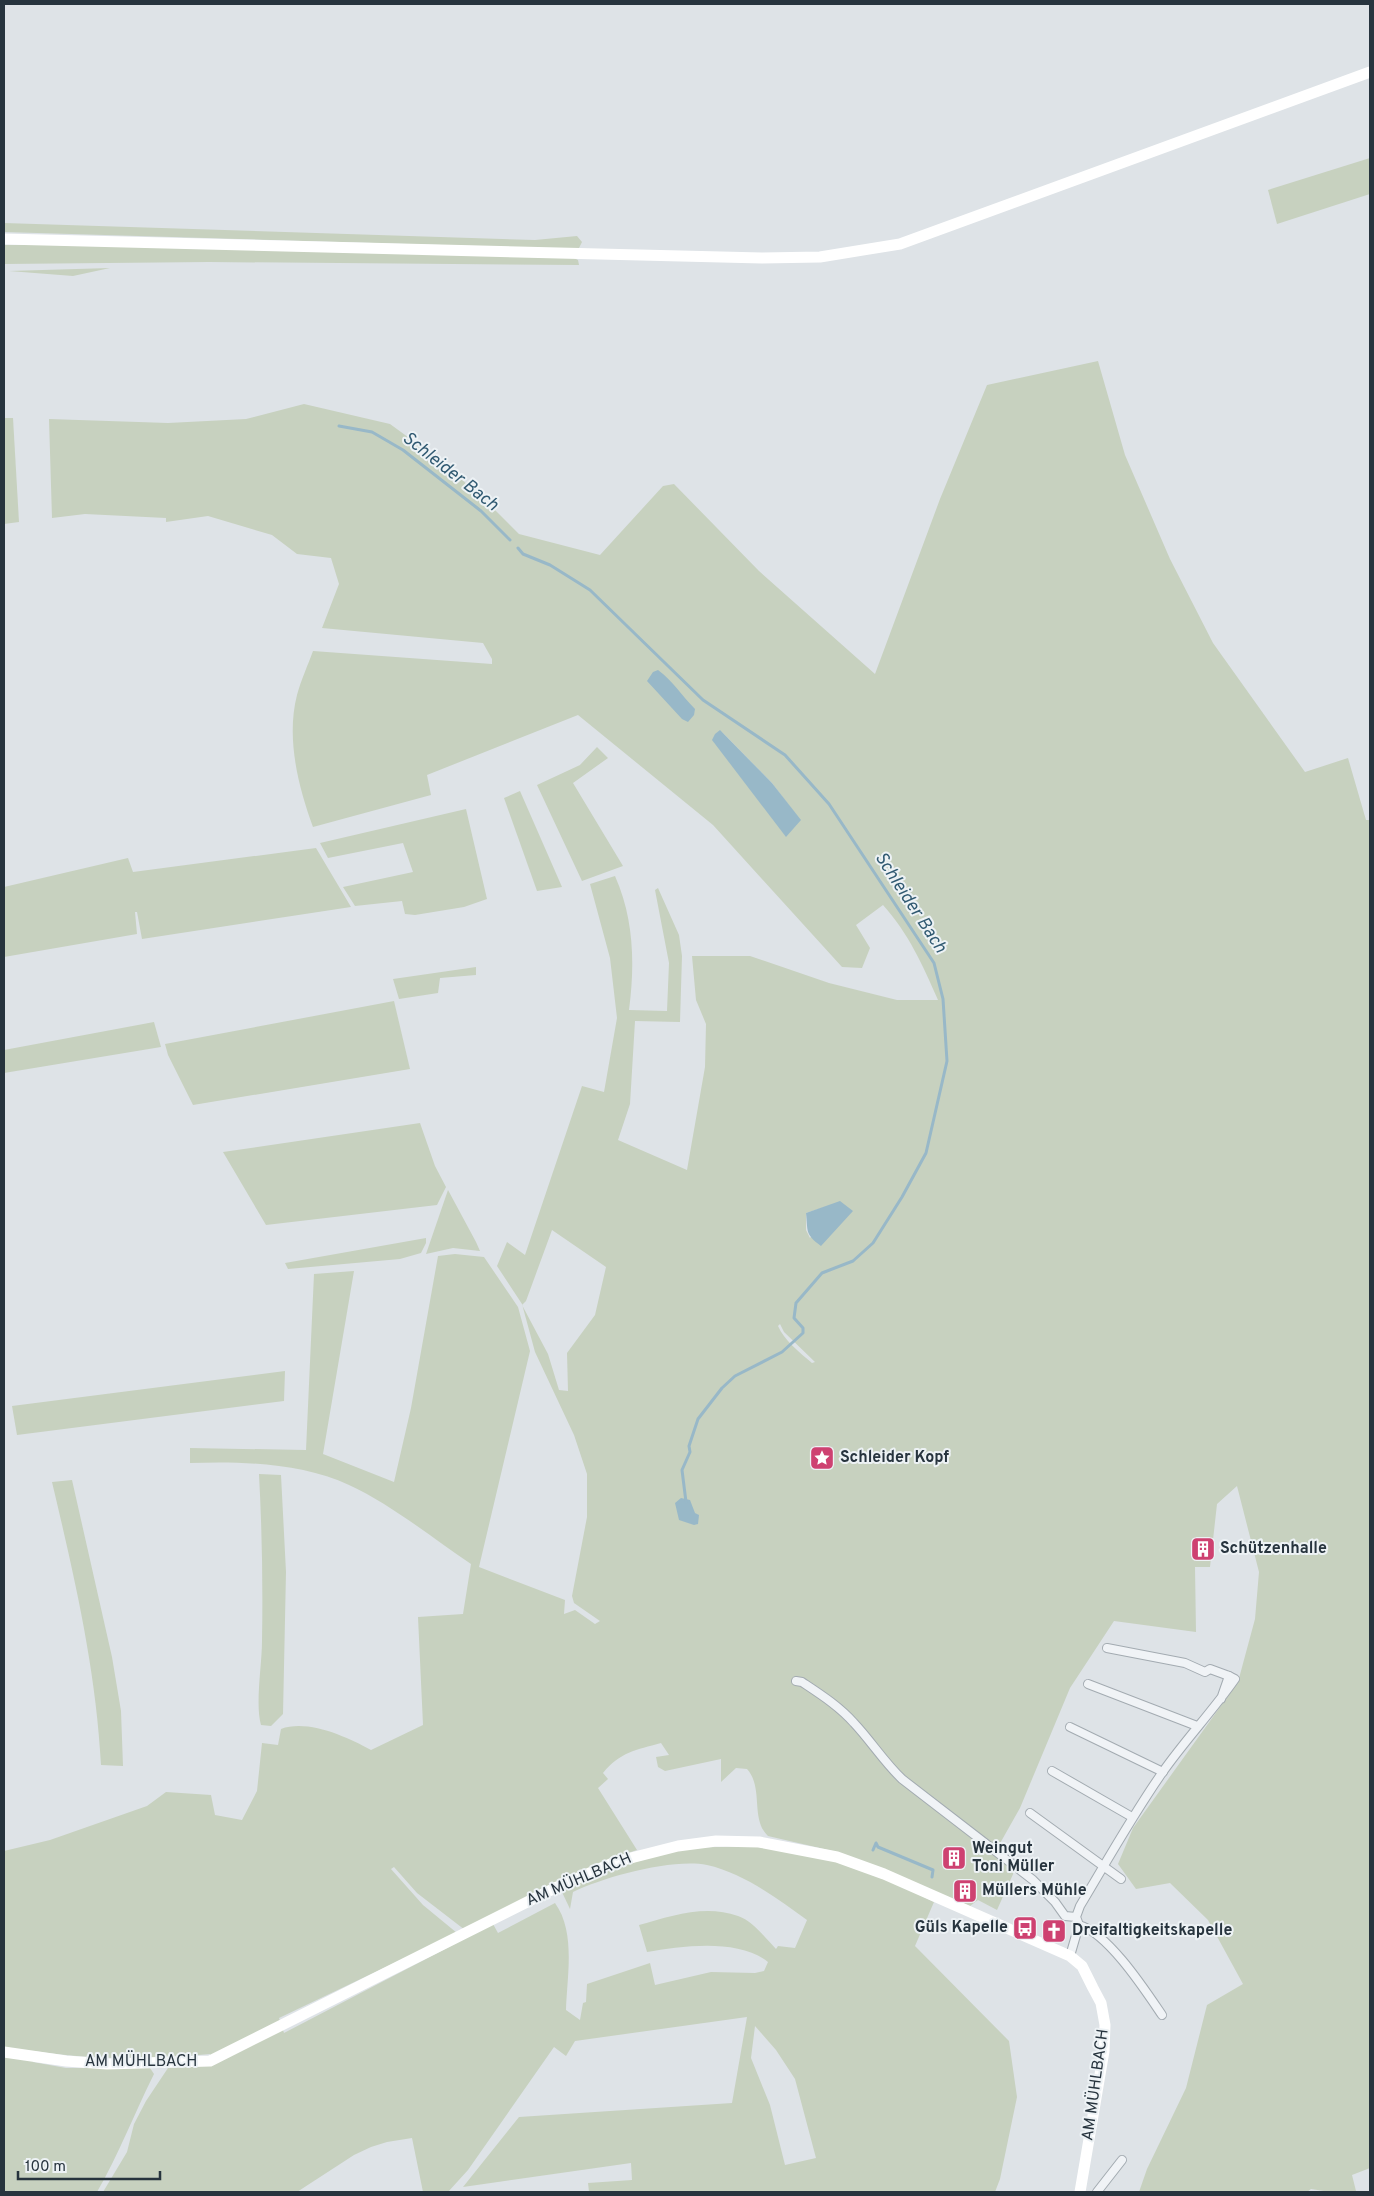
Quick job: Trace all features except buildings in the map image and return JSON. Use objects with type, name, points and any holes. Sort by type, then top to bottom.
[{"type":"main road","points":[[4,239],[762,258],[820,257],[900,244],[933,233],[1061,183],[1370,72]]},
{"type":"main road","name":"AM MÜHLBACH","points":[[4,2052],[66,2061],[107,2064],[210,2061],[557,1887],[615,1862],[695,1843],[758,1842],[837,1857],[884,1874],[1070,1956],[1082,1966],[1101,2003],[1105,2025],[1104,2050],[1080,2192]]},
{"type":"street","points":[[1070,1956],[1079,1925],[1076,1917],[1132,1817],[1197,1726],[1222,1699],[1235,1680],[1210,1669],[1205,1672],[1185,1663],[1107,1648]]},
{"type":"street","points":[[796,1681],[802,1682],[832,1702],[854,1722],[883,1760],[902,1780],[1032,1880],[1055,1902],[1065,1916],[1076,1917]]},
{"type":"street","points":[[1088,1684],[1197,1726]]},
{"type":"street","points":[[1070,1727],[1163,1772]]},
{"type":"street","points":[[1052,1771],[1132,1817]]},
{"type":"street","points":[[1030,1813],[1122,1879]]},
{"type":"street","points":[[1079,1925],[1089,1930],[1117,1954],[1162,2015]]},
{"type":"street","points":[[1097,2192],[1122,2160]]},
{"type":"green space","points":[[1370,158],[1370,194],[1277,224],[1268,190]]},
{"type":"green space","points":[[4,223],[535,240],[577,236],[582,242],[579,248],[576,249],[4,232]]},
{"type":"green space","points":[[4,245],[78,245],[574,258],[578,260],[579,265],[209,262],[4,264]]},
{"type":"green space","points":[[110,268],[73,276],[9,271]]},
{"type":"green space","points":[[1098,361],[1125,455],[1170,559],[1213,643],[1305,772],[1348,758],[1366,820],[1370,820],[1370,2168],[1352,2175],[1356,2191],[1330,2192],[1311,2189],[1307,2192],[1139,2192],[1147,2169],[1186,2088],[1207,2005],[1243,1984],[1208,1920],[1170,1883],[1136,1889],[1118,1864],[1133,1828],[1238,1682],[1255,1619],[1259,1572],[1237,1486],[1217,1504],[1210,1567],[1195,1567],[1196,1632],[1114,1621],[1070,1688],[1020,1808],[994,1854],[1014,1872],[997,1910],[978,1900],[970,1906],[837,1852],[768,1836],[760,1821],[755,1785],[747,1769],[736,1768],[721,1782],[721,1759],[665,1771],[658,1767],[656,1757],[669,1755],[661,1743],[629,1753],[616,1760],[603,1773],[608,1779],[598,1788],[637,1850],[465,1930],[417,1893],[394,1867],[391,1869],[423,1905],[457,1933],[279,2018],[284,2033],[493,1924],[498,1933],[555,1903],[562,1915],[568,1941],[566,2010],[580,2020],[583,2003],[586,2002],[587,1984],[650,1963],[655,1985],[711,1972],[755,1973],[764,1971],[768,1962],[756,1954],[741,1949],[693,1946],[647,1952],[639,1925],[676,1915],[701,1911],[713,1911],[738,1916],[754,1926],[776,1949],[778,1946],[795,1948],[807,1920],[772,1895],[734,1874],[707,1865],[692,1864],[676,1864],[638,1870],[602,1880],[573,1892],[570,1909],[561,1890],[594,1875],[680,1848],[754,1846],[825,1858],[895,1883],[934,1902],[915,1946],[1009,2041],[1017,2097],[1000,2179],[995,2192],[589,2192],[588,2183],[632,2180],[631,2163],[463,2187],[519,2117],[732,2103],[747,2017],[575,2041],[566,2056],[554,2047],[468,2170],[448,2192],[423,2192],[412,2138],[371,2147],[354,2155],[297,2192],[103,2192],[127,2152],[134,2124],[146,2101],[168,2068],[211,2065],[210,2054],[122,2058],[34,2051],[33,2062],[66,2068],[150,2068],[154,2074],[97,2192],[4,2192],[4,1851],[50,1840],[147,1806],[166,1792],[211,1795],[215,1815],[242,1820],[257,1791],[262,1743],[278,1745],[281,1729],[292,1726],[315,1728],[339,1735],[371,1750],[423,1725],[418,1617],[463,1614],[471,1564],[365,1493],[331,1478],[291,1468],[230,1462],[190,1463],[190,1448],[306,1450],[314,1274],[354,1271],[323,1454],[394,1482],[411,1408],[438,1256],[455,1254],[484,1257],[518,1307],[530,1351],[479,1567],[565,1600],[564,1614],[575,1610],[595,1624],[600,1621],[574,1603],[572,1596],[587,1517],[587,1474],[574,1435],[535,1352],[523,1306],[548,1354],[559,1390],[568,1391],[567,1353],[595,1315],[606,1267],[552,1230],[526,1301],[522,1305],[497,1266],[507,1242],[525,1255],[582,1086],[604,1092],[617,1018],[610,958],[590,884],[615,876],[621,892],[626,909],[631,942],[632,976],[629,1010],[667,1011],[669,963],[655,890],[658,888],[679,935],[682,956],[680,1022],[635,1021],[630,1104],[618,1140],[687,1170],[705,1067],[706,1024],[696,1000],[692,956],[750,956],[829,983],[897,1000],[938,1000],[908,938],[883,905],[856,925],[870,948],[862,968],[842,967],[713,825],[578,715],[427,775],[431,795],[313,827],[298,779],[293,745],[293,728],[297,695],[313,651],[492,664],[492,659],[483,643],[322,628],[339,584],[331,558],[297,554],[272,535],[208,516],[166,522],[166,518],[85,514],[52,518],[49,419],[168,423],[246,419],[304,404],[390,424],[438,459],[484,499],[519,534],[600,555],[663,486],[674,484],[759,571],[875,674],[940,499],[987,385]],"holes":[[[720,730],[772,783],[800,820]],[[840,1202],[810,1238],[806,1230],[806,1213]],[[780,1324],[784,1332],[815,1362],[812,1363],[798,1351],[778,1326]],[[755,2026],[776,2050],[795,2079],[816,2158],[785,2165],[770,2105],[751,2058]]]},
{"type":"green space","points":[[4,418],[13,418],[19,522],[4,524]]},
{"type":"green space","points":[[597,747],[608,758],[573,783],[623,866],[582,881],[537,785],[580,765]]},
{"type":"green space","points":[[520,791],[562,887],[537,891],[504,798]]},
{"type":"green space","points":[[466,809],[487,899],[464,907],[415,915],[405,914],[402,901],[355,906],[343,887],[413,872],[403,843],[328,858],[320,843]]},
{"type":"green space","points":[[316,848],[351,907],[142,939],[137,912],[135,912],[137,934],[4,957],[4,887],[128,858],[133,872]]},
{"type":"green space","points":[[476,967],[476,975],[440,978],[438,993],[399,999],[393,979]]},
{"type":"green space","points":[[394,1001],[410,1069],[193,1105],[168,1055],[165,1044]]},
{"type":"green space","points":[[154,1022],[161,1047],[4,1073],[4,1050]]},
{"type":"green space","points":[[420,1123],[435,1166],[446,1187],[437,1205],[266,1225],[223,1152]]},
{"type":"green space","points":[[448,1190],[480,1251],[453,1248],[426,1254]]},
{"type":"green space","points":[[426,1238],[426,1243],[421,1253],[400,1259],[288,1269],[285,1263]]},
{"type":"green space","points":[[285,1371],[284,1401],[17,1435],[12,1406]]},
{"type":"green space","points":[[259,1474],[281,1475],[286,1572],[283,1714],[271,1726],[261,1725],[259,1716],[262,1651],[262,1537]]},
{"type":"green space","points":[[72,1480],[112,1657],[121,1711],[123,1766],[101,1765],[94,1693],[83,1622],[52,1482]]},
{"type":"water","points":[[658,670],[669,679],[695,709],[694,715],[688,722],[682,719],[647,681],[653,672]]},
{"type":"water","points":[[720,730],[772,783],[801,820],[786,837],[712,740]]},
{"type":"water","points":[[840,1201],[853,1211],[821,1246],[808,1232],[806,1213]]},
{"type":"water","points":[[681,1498],[690,1500],[695,1513],[699,1515],[698,1524],[694,1525],[679,1520],[675,1503]]},
{"type":"waterway","name":"Schleider Bach","points":[[339,426],[372,432],[403,450],[481,511],[510,540]]},
{"type":"waterway","name":"Schleider Bach","points":[[518,548],[523,554],[550,565],[590,590],[703,700],[785,755],[829,804],[934,963],[943,999],[947,1061],[926,1153],[902,1197],[873,1243],[853,1261],[822,1273],[796,1303],[794,1318],[803,1328],[803,1333],[782,1352],[735,1376],[722,1388],[698,1419],[689,1446],[690,1452],[682,1470],[686,1502]]},
{"type":"waterway","name":"Schleider Bach","points":[[873,1850],[876,1843],[878,1847],[933,1870],[932,1877]]},
{"type":"place","name":"Schleider Kopf","points":[[822,1458]]},
{"type":"place","name":"Schützenhalle","points":[[1203,1549]]},
{"type":"place","name":"Weingut Toni Müller","points":[[954,1858]]},
{"type":"place","name":"Müllers Mühle","points":[[965,1891]]},
{"type":"place","name":"Güls Kapelle","points":[[1025,1928]]},
{"type":"place","name":"Dreifaltigkeitskapelle","points":[[1054,1931]]}]
